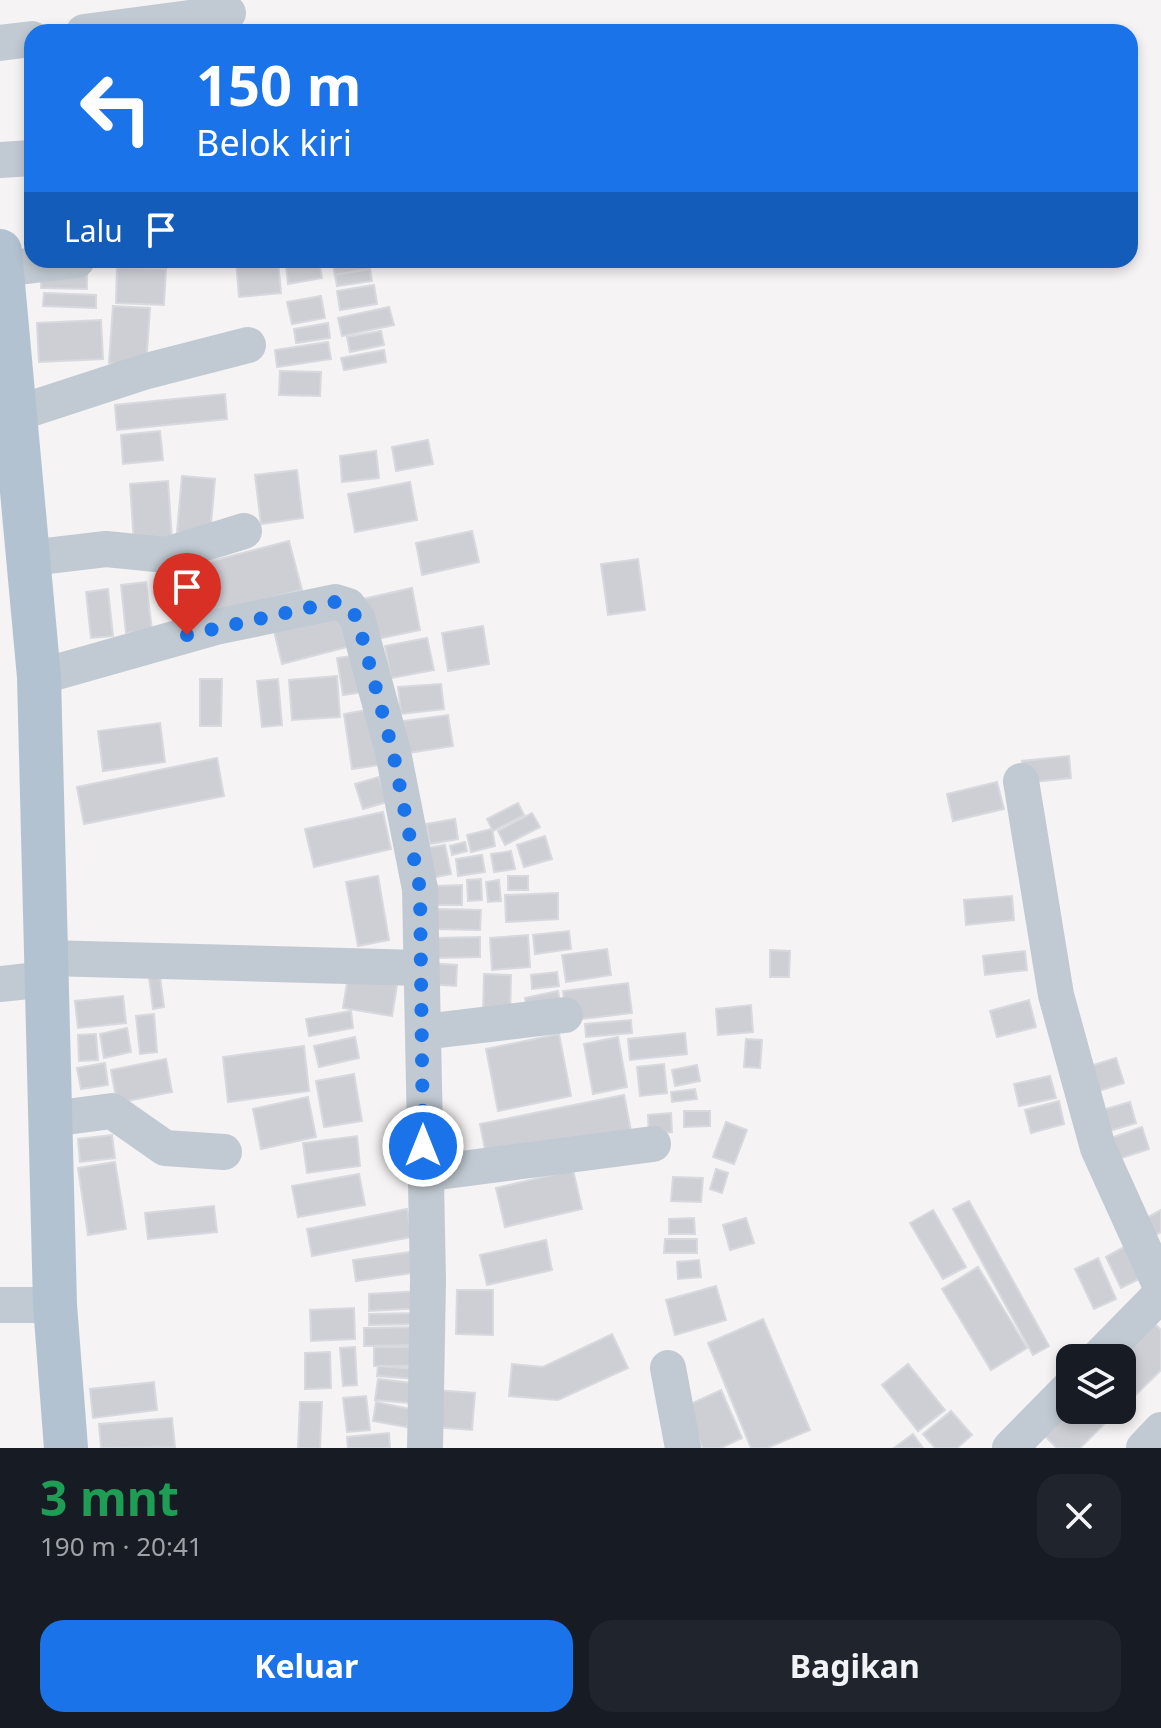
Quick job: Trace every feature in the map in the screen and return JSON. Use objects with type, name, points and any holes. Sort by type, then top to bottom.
[{"type":"main road","points":[[1,260],[8,418],[30,558],[39,677],[55,1305],[66,1448]]},
{"type":"street","points":[[145,24],[228,13]]},
{"type":"street","points":[[0,43],[24,40]]},
{"type":"street","points":[[0,160],[24,158]]},
{"type":"street","points":[[1,260],[24,260]]},
{"type":"street","points":[[8,418],[147,371],[248,345]]},
{"type":"street","points":[[30,558],[81,549],[166,555],[244,531]]},
{"type":"street","points":[[39,677],[216,627],[335,602],[348,606],[361,633],[412,836],[420,889],[423,1174],[428,1280],[425,1448]]},
{"type":"street","points":[[1021,781],[1056,995],[1064,1026],[1098,1148],[1161,1287]]},
{"type":"street","points":[[0,984],[47,969],[420,968]]},
{"type":"street","points":[[423,1032],[565,1015]]},
{"type":"street","points":[[51,1119],[112,1111],[165,1148],[224,1152]]},
{"type":"street","points":[[423,1174],[653,1144]]},
{"type":"street","points":[[1112,1344],[1161,1294]]},
{"type":"street","points":[[0,1305],[55,1305]]},
{"type":"street","points":[[668,1368],[683,1448]]},
{"type":"street","points":[[1010,1448],[1056,1401]]},
{"type":"street","points":[[1144,1448],[1161,1430]]},
{"type":"building","points":[[117,268],[166,269],[164,305],[116,303]]},
{"type":"building","points":[[237,268],[279,268],[281,293],[239,297]]},
{"type":"building","points":[[286,268],[320,268],[322,278],[288,284]]},
{"type":"building","points":[[334,268],[370,268],[370,269],[335,275]]},
{"type":"building","points":[[370,269],[372,281],[337,286],[335,275]]},
{"type":"building","points":[[41,273],[87,273],[87,289],[41,288]]},
{"type":"building","points":[[374,285],[377,304],[340,310],[337,291]]},
{"type":"building","points":[[44,293],[96,295],[96,308],[43,306]]},
{"type":"building","points":[[321,296],[325,318],[292,324],[287,302]]},
{"type":"building","points":[[113,306],[150,308],[146,366],[109,363]]},
{"type":"building","points":[[389,307],[394,325],[342,336],[338,318]]},
{"type":"building","points":[[101,320],[103,359],[39,362],[37,323]]},
{"type":"building","points":[[328,323],[330,338],[296,343],[294,329]]},
{"type":"building","points":[[381,331],[384,345],[350,352],[347,337]]},
{"type":"building","points":[[328,342],[331,359],[277,367],[275,350]]},
{"type":"building","points":[[384,350],[386,362],[344,370],[341,358]]},
{"type":"building","points":[[280,371],[321,372],[320,396],[279,395]]},
{"type":"building","points":[[225,394],[227,419],[117,430],[115,405]]},
{"type":"building","points":[[160,431],[163,460],[123,464],[121,435]]},
{"type":"building","points":[[428,440],[433,464],[396,471],[392,447]]},
{"type":"building","points":[[376,451],[379,478],[342,482],[340,456]]},
{"type":"building","points":[[297,470],[303,518],[261,524],[255,475]]},
{"type":"building","points":[[182,476],[215,479],[210,535],[177,532]]},
{"type":"building","points":[[168,481],[172,540],[134,543],[130,484]]},
{"type":"building","points":[[410,482],[417,520],[355,532],[348,494]]},
{"type":"building","points":[[472,531],[479,562],[422,575],[416,543]]},
{"type":"building","points":[[289,541],[302,590],[174,623],[161,574]]},
{"type":"building","points":[[638,559],[645,610],[608,615],[601,564]]},
{"type":"building","points":[[146,582],[152,630],[126,633],[121,585]]},
{"type":"building","points":[[412,588],[420,630],[367,641],[358,600]]},
{"type":"building","points":[[108,589],[113,636],[91,638],[86,592]]},
{"type":"building","points":[[338,614],[347,647],[282,664],[274,631]]},
{"type":"building","points":[[483,626],[489,664],[448,671],[442,633]]},
{"type":"building","points":[[427,638],[434,670],[391,678],[385,646]]},
{"type":"building","points":[[359,655],[364,692],[343,695],[337,658]]},
{"type":"building","points":[[337,676],[340,717],[292,720],[289,680]]},
{"type":"building","points":[[200,679],[222,679],[221,726],[200,726]]},
{"type":"building","points":[[278,679],[282,725],[262,727],[257,681]]},
{"type":"building","points":[[441,684],[444,709],[401,714],[398,687]]},
{"type":"building","points":[[378,708],[386,764],[352,769],[344,714]]},
{"type":"building","points":[[448,715],[453,746],[408,753],[403,721]]},
{"type":"building","points":[[160,723],[165,762],[103,771],[98,731]]},
{"type":"building","points":[[1069,756],[1071,778],[1024,783],[1022,761]]},
{"type":"building","points":[[217,758],[224,796],[84,824],[77,787]]},
{"type":"building","points":[[379,777],[387,802],[363,809],[355,784]]},
{"type":"building","points":[[997,782],[1004,809],[953,821],[947,794]]},
{"type":"building","points":[[518,803],[524,815],[493,831],[487,819]]},
{"type":"building","points":[[383,812],[391,849],[314,867],[305,829]]},
{"type":"building","points":[[532,813],[540,827],[505,845],[498,831]]},
{"type":"building","points":[[455,819],[458,839],[430,844],[426,824]]},
{"type":"building","points":[[492,829],[495,846],[471,852],[467,835]]},
{"type":"building","points":[[545,836],[552,859],[524,867],[517,845]]},
{"type":"building","points":[[465,842],[467,851],[452,855],[450,846]]},
{"type":"building","points":[[445,845],[451,874],[431,878],[426,848]]},
{"type":"building","points":[[511,851],[515,869],[494,872],[491,854]]},
{"type":"building","points":[[482,855],[485,872],[458,876],[456,859]]},
{"type":"building","points":[[378,876],[389,940],[358,946],[346,882]]},
{"type":"building","points":[[508,876],[528,876],[528,890],[508,890]]},
{"type":"building","points":[[481,879],[482,900],[468,901],[467,880]]},
{"type":"building","points":[[499,880],[501,901],[488,902],[486,882]]},
{"type":"building","points":[[462,885],[462,905],[437,905],[437,886]]},
{"type":"building","points":[[558,893],[558,919],[506,922],[505,895]]},
{"type":"building","points":[[1012,896],[1014,920],[966,925],[964,900]]},
{"type":"building","points":[[436,909],[481,910],[480,930],[435,929]]},
{"type":"building","points":[[569,931],[571,949],[535,954],[533,935]]},
{"type":"building","points":[[528,935],[530,967],[492,970],[490,938]]},
{"type":"building","points":[[480,937],[480,957],[436,958],[436,938]]},
{"type":"building","points":[[607,949],[611,975],[566,982],[562,955]]},
{"type":"building","points":[[770,950],[790,951],[789,977],[770,977]]},
{"type":"building","points":[[1025,951],[1027,970],[985,975],[983,956]]},
{"type":"building","points":[[427,963],[457,965],[456,986],[426,984]]},
{"type":"building","points":[[557,972],[559,986],[532,989],[531,975]]},
{"type":"building","points":[[484,974],[511,975],[510,1017],[483,1017]]},
{"type":"building","points":[[160,976],[164,1007],[153,1009],[149,977]]},
{"type":"building","points":[[348,977],[397,985],[392,1016],[343,1008]]},
{"type":"building","points":[[628,983],[632,1013],[566,1021],[563,991]]},
{"type":"building","points":[[558,991],[562,1011],[528,1017],[525,998]]},
{"type":"building","points":[[123,996],[126,1023],[78,1028],[75,1001]]},
{"type":"building","points":[[1029,1000],[1036,1027],[997,1037],[990,1011]]},
{"type":"building","points":[[751,1005],[753,1032],[718,1035],[716,1009]]},
{"type":"building","points":[[351,1011],[353,1028],[309,1036],[306,1019]]},
{"type":"building","points":[[154,1014],[157,1052],[140,1054],[136,1016]]},
{"type":"building","points":[[631,1020],[632,1033],[586,1037],[585,1024]]},
{"type":"building","points":[[127,1028],[131,1052],[104,1058],[100,1034]]},
{"type":"building","points":[[685,1033],[687,1054],[630,1060],[628,1039]]},
{"type":"building","points":[[96,1034],[98,1060],[79,1061],[78,1035]]},
{"type":"building","points":[[559,1034],[571,1096],[498,1111],[486,1049]]},
{"type":"building","points":[[355,1037],[359,1058],[319,1067],[314,1046]]},
{"type":"building","points":[[618,1037],[627,1087],[593,1094],[584,1044]]},
{"type":"building","points":[[746,1039],[762,1040],[760,1068],[744,1067]]},
{"type":"building","points":[[304,1046],[309,1091],[228,1102],[223,1057]]},
{"type":"building","points":[[1116,1058],[1124,1083],[1092,1093],[1084,1068]]},
{"type":"building","points":[[166,1059],[172,1092],[117,1103],[111,1070]]},
{"type":"building","points":[[105,1063],[108,1085],[81,1089],[77,1068]]},
{"type":"building","points":[[664,1064],[667,1093],[640,1096],[637,1067]]},
{"type":"building","points":[[697,1065],[700,1081],[675,1086],[672,1070]]},
{"type":"building","points":[[354,1074],[362,1121],[324,1127],[316,1081]]},
{"type":"building","points":[[1050,1076],[1056,1098],[1019,1106],[1014,1084]]},
{"type":"building","points":[[695,1089],[697,1099],[672,1102],[671,1092]]},
{"type":"building","points":[[624,1095],[632,1136],[488,1165],[480,1124]]},
{"type":"building","points":[[308,1097],[316,1137],[261,1149],[253,1109]]},
{"type":"building","points":[[1059,1101],[1064,1124],[1031,1133],[1025,1110]]},
{"type":"building","points":[[1130,1102],[1136,1123],[1099,1134],[1092,1113]]},
{"type":"building","points":[[684,1111],[710,1111],[710,1126],[684,1127]]},
{"type":"building","points":[[671,1113],[672,1132],[649,1134],[648,1115]]},
{"type":"building","points":[[726,1122],[747,1130],[734,1164],[713,1157]]},
{"type":"building","points":[[1142,1127],[1149,1149],[1112,1161],[1105,1140]]},
{"type":"building","points":[[112,1135],[115,1158],[80,1162],[78,1139]]},
{"type":"building","points":[[357,1136],[360,1166],[307,1173],[303,1143]]},
{"type":"building","points":[[115,1162],[126,1229],[88,1235],[78,1168]]},
{"type":"building","points":[[716,1169],[728,1173],[722,1193],[710,1189]]},
{"type":"building","points":[[573,1170],[582,1209],[505,1227],[496,1188]]},
{"type":"building","points":[[359,1174],[365,1205],[298,1217],[292,1186]]},
{"type":"building","points":[[673,1177],[703,1178],[701,1202],[671,1201]]},
{"type":"building","points":[[969,1201],[1049,1346],[1033,1355],[953,1209]]},
{"type":"building","points":[[214,1206],[217,1232],[148,1239],[145,1213]]},
{"type":"building","points":[[407,1209],[412,1237],[312,1256],[307,1229]]},
{"type":"building","points":[[933,1210],[966,1267],[943,1279],[910,1223]]},
{"type":"building","points":[[1161,1210],[1161,1232],[1150,1238],[1141,1221]]},
{"type":"building","points":[[694,1218],[695,1234],[669,1234],[669,1219]]},
{"type":"building","points":[[746,1218],[754,1243],[730,1250],[723,1225]]},
{"type":"building","points":[[665,1239],[697,1239],[697,1253],[664,1253]]},
{"type":"building","points":[[546,1240],[552,1270],[487,1285],[480,1255]]},
{"type":"building","points":[[1126,1246],[1141,1278],[1121,1288],[1106,1257]]},
{"type":"building","points":[[411,1252],[413,1273],[356,1281],[353,1260]]},
{"type":"building","points":[[1098,1258],[1116,1299],[1094,1309],[1075,1269]]},
{"type":"building","points":[[699,1260],[701,1277],[678,1279],[677,1262]]},
{"type":"building","points":[[978,1267],[1027,1348],[991,1370],[942,1289]]},
{"type":"building","points":[[716,1286],[726,1320],[675,1335],[666,1300]]},
{"type":"building","points":[[457,1290],[493,1290],[493,1335],[456,1334]]},
{"type":"building","points":[[421,1291],[422,1308],[369,1311],[369,1294]]},
{"type":"building","points":[[354,1308],[355,1339],[311,1341],[310,1310]]},
{"type":"building","points":[[423,1313],[423,1324],[369,1325],[369,1314]]},
{"type":"building","points":[[763,1319],[810,1430],[767,1448],[751,1448],[708,1343]]},
{"type":"building","points":[[1153,1322],[1161,1330],[1161,1370],[1136,1394],[1136,1344]]},
{"type":"building","points":[[424,1327],[424,1345],[364,1346],[364,1328]]},
{"type":"building","points":[[612,1334],[628,1368],[558,1400],[509,1396],[512,1364],[543,1367]]},
{"type":"building","points":[[355,1347],[357,1385],[343,1386],[340,1348]]},
{"type":"building","points":[[374,1347],[419,1347],[419,1366],[374,1366]]},
{"type":"building","points":[[330,1352],[331,1388],[305,1389],[305,1353]]},
{"type":"building","points":[[908,1364],[945,1410],[918,1431],[882,1385]]},
{"type":"building","points":[[378,1366],[417,1369],[416,1379],[377,1376]]},
{"type":"building","points":[[378,1379],[412,1383],[410,1403],[375,1400]]},
{"type":"building","points":[[154,1382],[157,1410],[93,1418],[90,1389]]},
{"type":"building","points":[[435,1390],[475,1393],[472,1430],[433,1427]]},
{"type":"building","points":[[721,1390],[742,1438],[721,1448],[703,1448],[684,1407]]},
{"type":"building","points":[[366,1396],[370,1430],[347,1432],[343,1398]]},
{"type":"building","points":[[300,1402],[322,1402],[320,1448],[298,1448]]},
{"type":"building","points":[[376,1402],[410,1409],[407,1427],[373,1421]]},
{"type":"building","points":[[951,1411],[972,1435],[957,1448],[935,1448],[923,1434]]},
{"type":"building","points":[[172,1418],[175,1447],[101,1448],[99,1424]]},
{"type":"building","points":[[1056,1422],[1104,1424],[1080,1448],[1057,1448],[1043,1434]]},
{"type":"building","points":[[389,1433],[390,1448],[348,1448],[347,1437]]},
{"type":"building","points":[[913,1434],[923,1448],[894,1448]]},
{"type":"route","points":[[187,635],[335,602],[348,606],[357,618],[393,752],[420,889],[423,1146]]}]
